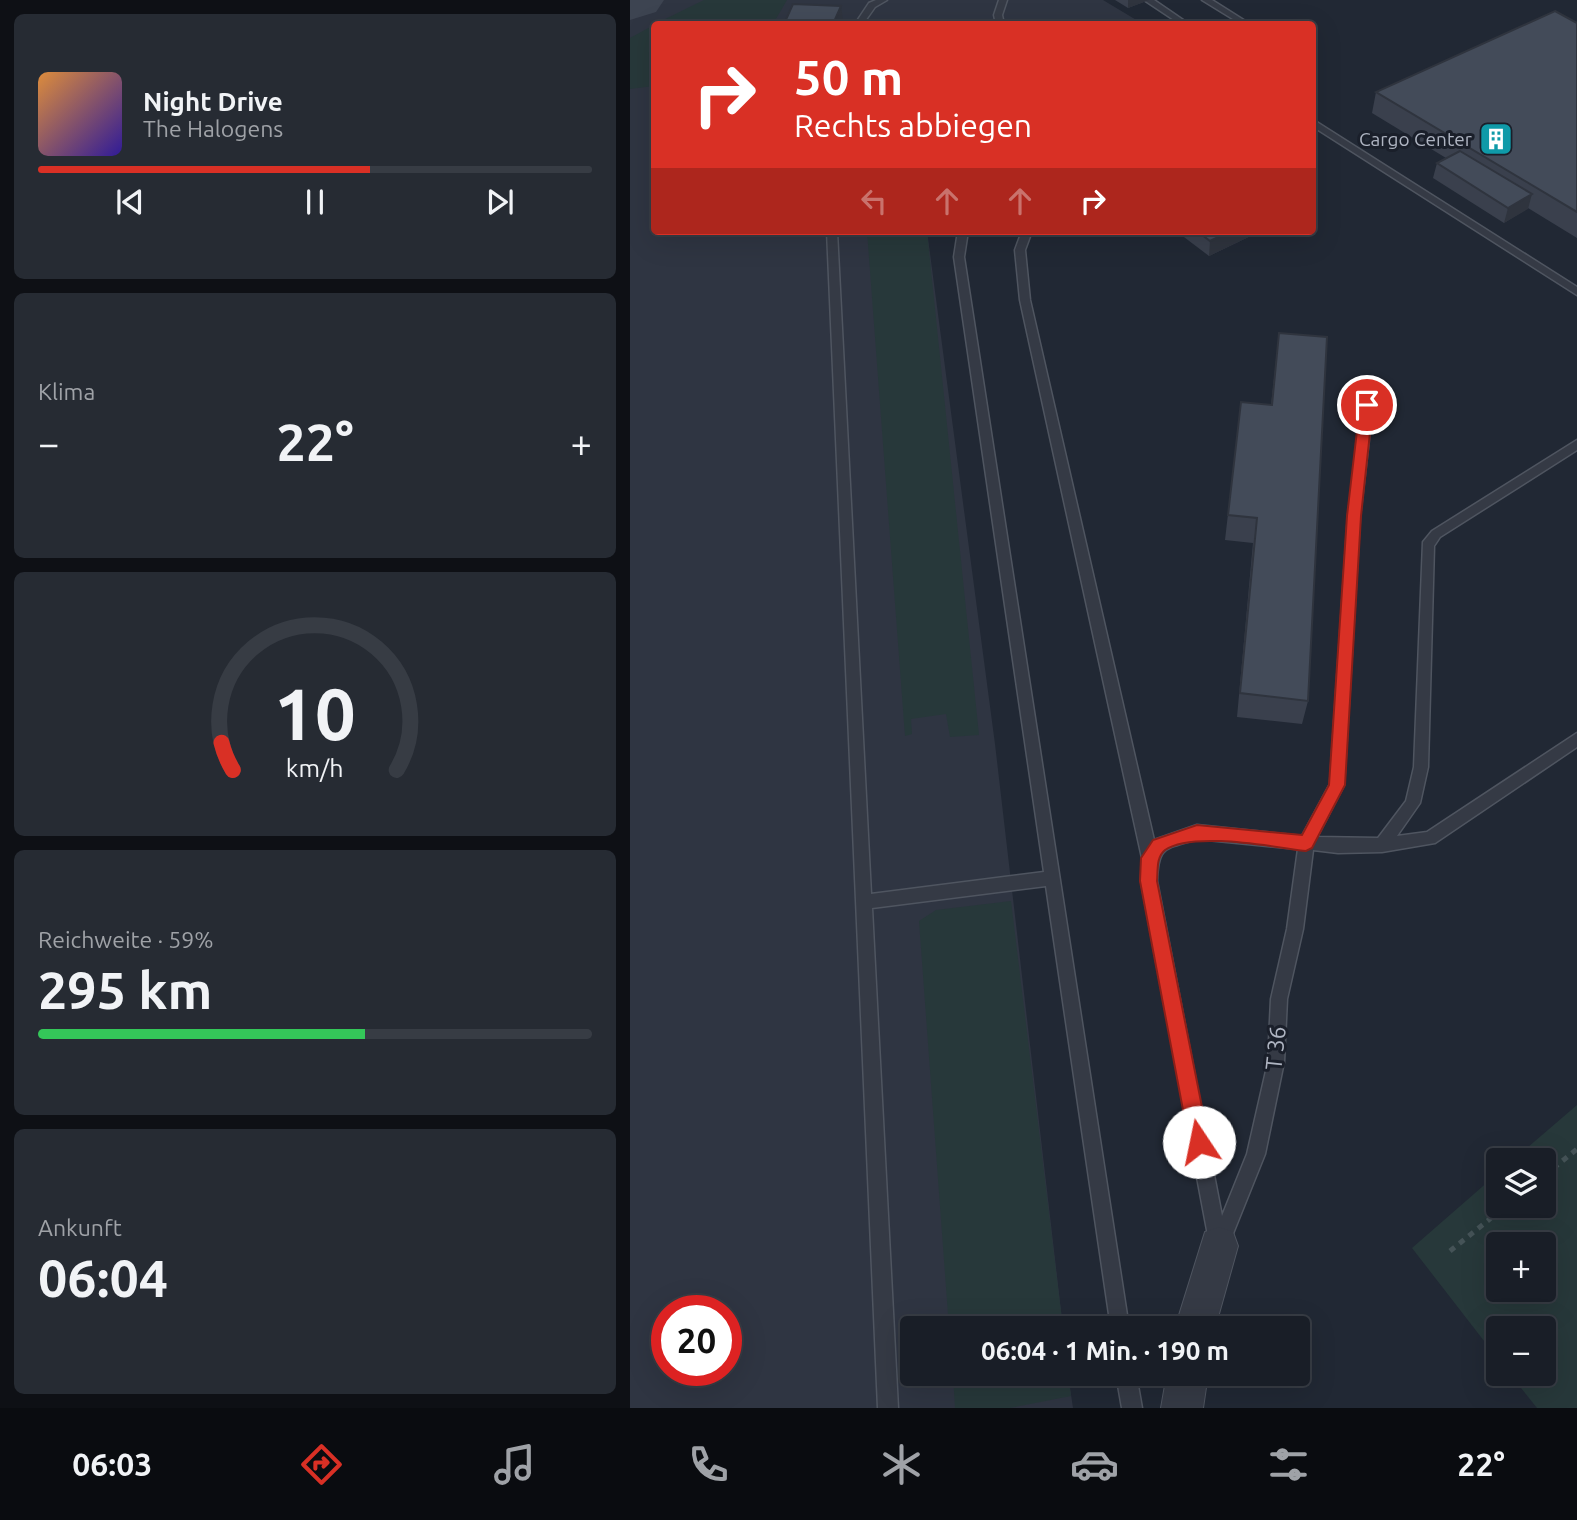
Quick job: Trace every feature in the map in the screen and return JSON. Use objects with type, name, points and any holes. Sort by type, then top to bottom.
[{"type":"street","points":[[1199,1316],[1219,1246]]},
{"type":"street","points":[[1182,1408],[1186,1386]]},
{"type":"lane","points":[[861,21],[872,5],[883,0]]},
{"type":"lane","points":[[991,0],[999,20]]},
{"type":"lane","points":[[999,20],[1003,0]]},
{"type":"lane","points":[[1148,0],[1180,21]]},
{"type":"lane","points":[[1206,0],[1241,21]]},
{"type":"lane","points":[[1316,125],[1577,292]]},
{"type":"lane","points":[[832,235],[888,1408]]},
{"type":"lane","points":[[962,235],[959,257],[1118,1316]]},
{"type":"lane","points":[[1026,235],[1020,250],[1025,300],[1150,858],[1149,881],[1219,1246]]},
{"type":"lane","points":[[1306,843],[1337,785],[1354,516],[1367,405]]},
{"type":"lane","points":[[1382,845],[1413,803],[1421,767],[1427,545],[1436,534],[1577,444]]},
{"type":"lane","points":[[1150,858],[1159,845],[1197,832],[1306,843],[1382,845],[1430,838],[1577,739]]},
{"type":"lane","name":"T 36","points":[[1219,1246],[1256,1154],[1276,1062],[1279,999],[1295,929],[1306,843]]},
{"type":"lane","points":[[864,902],[1052,878]]},
{"type":"lane","points":[[1128,1386],[1132,1408]]},
{"type":"path","points":[[1556,1166],[1577,1149]]},
{"type":"path","points":[[1450,1251],[1491,1218]]},
{"type":"shaded area","points":[[630,0],[1103,0],[1138,21],[651,21],[651,235],[928,235],[995,744],[1062,1316],[900,1316],[900,1386],[1070,1386],[1073,1408],[630,1408]]},
{"type":"shaded area","points":[[704,0],[787,0],[775,21],[661,21]]},
{"type":"shaded area","points":[[651,27],[651,86],[630,89],[630,38]]},
{"type":"shaded area","points":[[867,235],[927,235],[979,735],[950,737],[946,714],[911,719],[912,734],[905,736]]},
{"type":"shaded area","points":[[1011,901],[1062,1316],[948,1316],[919,921],[936,910]]},
{"type":"shaded area","points":[[1577,1105],[1577,1408],[1537,1408],[1520,1386],[1556,1386],[1556,1316],[1486,1316],[1486,1344],[1412,1248],[1486,1183],[1486,1218],[1556,1218],[1556,1148],[1527,1148]]},
{"type":"shaded area","points":[[954,1386],[1070,1386],[1071,1396],[1010,1408],[955,1408]]},
{"type":"building","points":[[793,4],[841,6],[834,21],[785,21]]},
{"type":"building","name":"Cargo Center","points":[[1555,11],[1577,23],[1577,212],[1376,92]]},
{"type":"building","points":[[1460,151],[1532,194],[1508,208],[1437,163]]},
{"type":"building","points":[[1202,235],[1223,235],[1210,241]]},
{"type":"building","points":[[1279,333],[1327,337],[1308,701],[1240,693],[1257,518],[1228,515],[1241,402],[1272,405]]},
{"type":"taxiway","points":[[630,2],[635,0]]},
{"type":"place","name":"Cargo Center","points":[[1496,139]]},
{"type":"route","points":[[1199,1142],[1149,881],[1150,858],[1159,845],[1197,832],[1306,843],[1337,785],[1354,516],[1367,405]]}]
